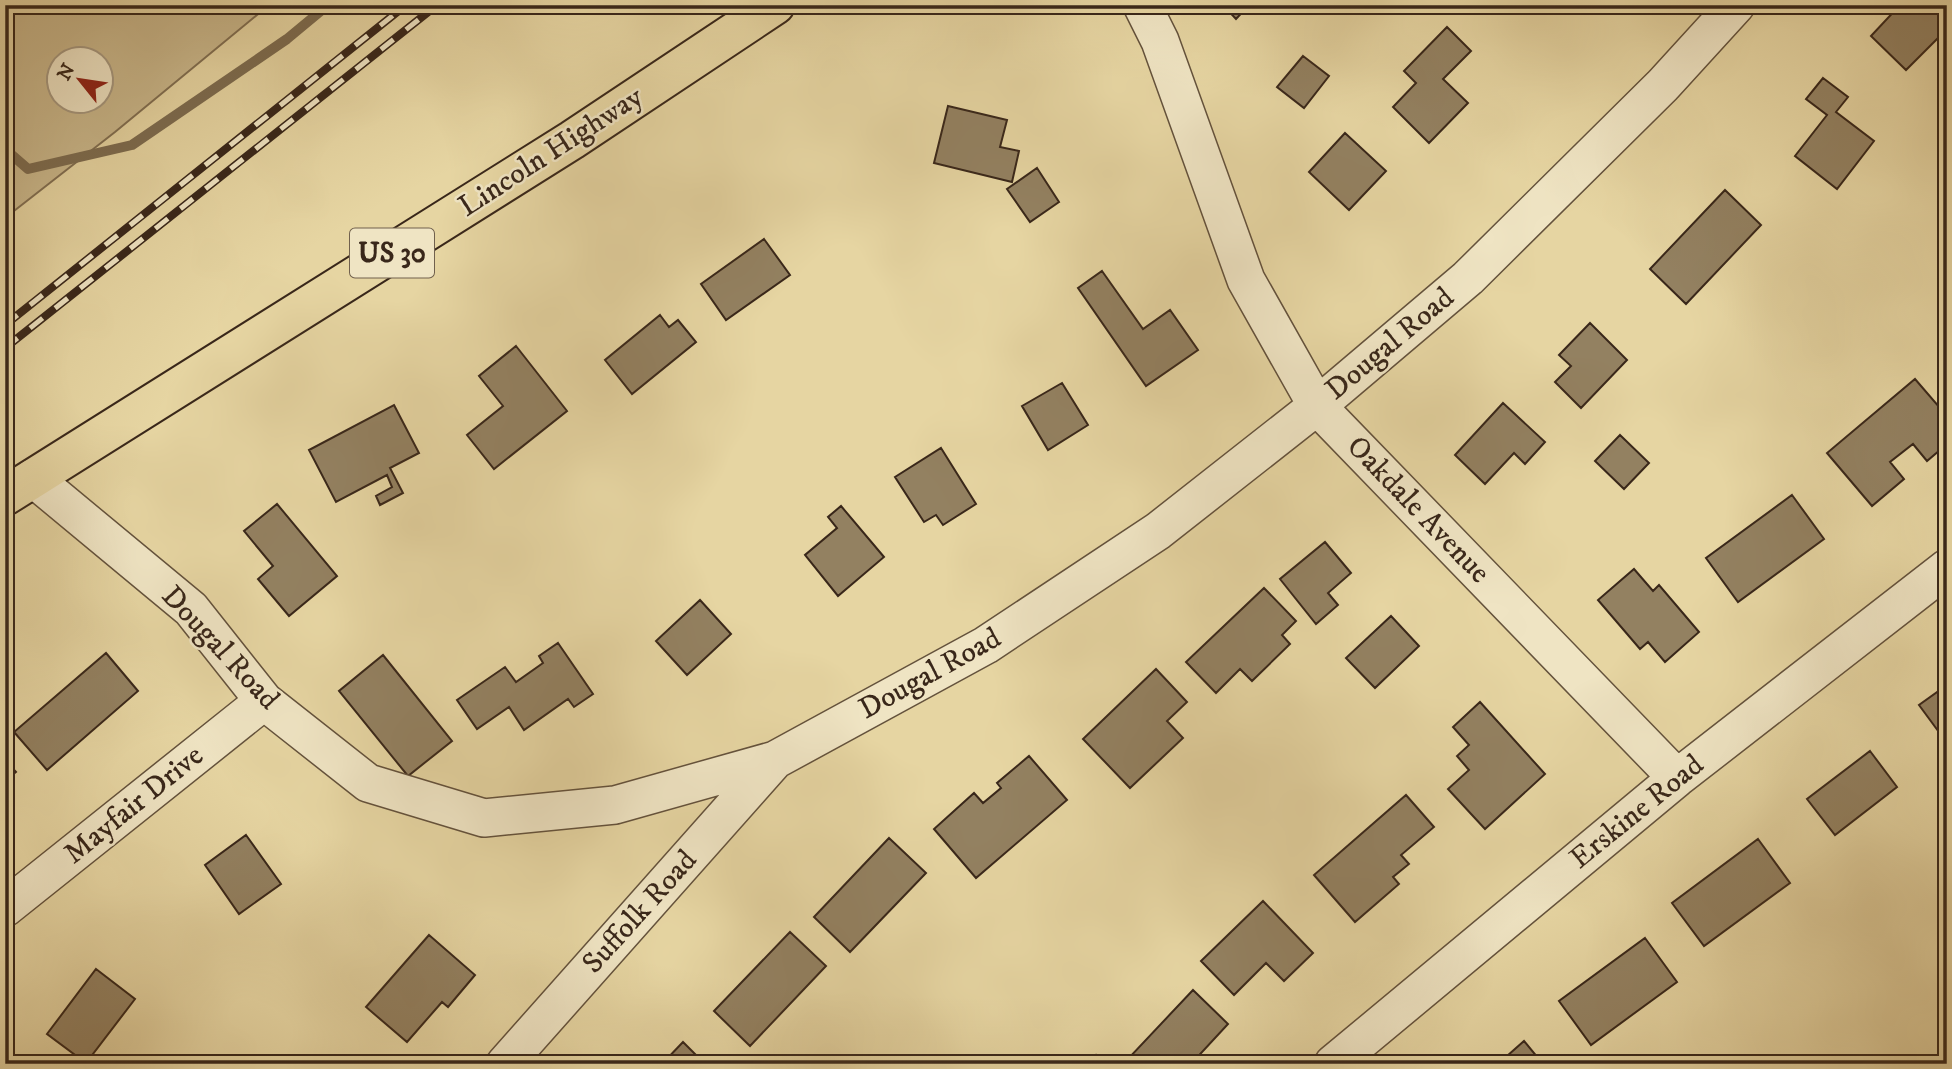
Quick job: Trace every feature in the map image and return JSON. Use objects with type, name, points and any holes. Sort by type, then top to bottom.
[{"type":"main road","name":"Lincoln Highway","points":[[19,487],[572,140],[775,5]]},
{"type":"street","name":"Oakdale Avenue","points":[[1142,5],[1160,41],[1246,280],[1317,406],[1677,778]]},
{"type":"street","name":"Dougal Road","points":[[19,487],[191,609],[264,701],[368,783],[484,818],[615,805],[775,760],[986,645],[1158,531],[1317,406],[1468,278],[1663,85],[1736,5]]},
{"type":"street","name":"Erskine Road","points":[[1333,1064],[1677,778],[1947,568]]},
{"type":"street","name":"Mayfair Drive","points":[[5,908],[264,701]]},
{"type":"street","name":"Suffolk Road","points":[[505,1064],[775,760]]},
{"type":"shaded area","points":[[5,5],[269,5],[115,132],[5,218]]},
{"type":"building","points":[[1223,5],[1249,5],[1236,19]]},
{"type":"building","points":[[1900,5],[1947,5],[1947,29],[1906,70],[1871,36]]},
{"type":"building","points":[[1447,27],[1471,51],[1443,79],[1468,103],[1429,143],[1393,107],[1416,83],[1404,71]]},
{"type":"building","points":[[1303,56],[1329,76],[1304,108],[1277,87]]},
{"type":"building","points":[[1823,78],[1848,97],[1836,112],[1874,141],[1837,189],[1795,156],[1827,115],[1806,99]]},
{"type":"building","points":[[948,106],[1007,120],[1000,147],[1019,151],[1012,182],[934,163]]},
{"type":"building","points":[[1345,133],[1386,171],[1349,210],[1309,172]]},
{"type":"building","points":[[1037,168],[1059,202],[1030,222],[1007,189]]},
{"type":"building","points":[[1725,190],[1761,225],[1686,304],[1650,269]]},
{"type":"building","points":[[764,239],[790,275],[726,320],[701,284]]},
{"type":"building","points":[[1102,271],[1143,329],[1170,310],[1198,350],[1146,386],[1078,288]]},
{"type":"building","points":[[660,315],[669,327],[678,320],[696,342],[632,394],[605,360]]},
{"type":"building","points":[[1590,323],[1627,360],[1581,408],[1555,382],[1571,366],[1559,355]]},
{"type":"building","points":[[516,346],[567,411],[494,469],[467,435],[503,406],[479,376]]},
{"type":"building","points":[[1915,379],[1947,416],[1947,444],[1927,461],[1913,444],[1890,462],[1904,479],[1872,506],[1827,453]]},
{"type":"building","points":[[1062,383],[1088,425],[1048,450],[1022,406]]},
{"type":"building","points":[[1503,403],[1545,442],[1525,464],[1514,453],[1485,484],[1455,455]]},
{"type":"building","points":[[394,405],[419,453],[390,468],[403,493],[380,505],[376,496],[392,487],[387,475],[336,502],[309,450]]},
{"type":"building","points":[[1620,435],[1649,463],[1624,489],[1595,461]]},
{"type":"building","points":[[941,448],[976,504],[943,525],[936,515],[924,522],[895,477]]},
{"type":"building","points":[[1792,495],[1824,539],[1738,602],[1706,558]]},
{"type":"building","points":[[277,504],[337,576],[289,616],[258,579],[273,566],[244,531]]},
{"type":"building","points":[[841,506],[884,557],[838,596],[805,555],[837,528],[828,517]]},
{"type":"building","points":[[1325,542],[1351,573],[1328,593],[1338,605],[1316,624],[1280,579]]},
{"type":"building","points":[[1634,569],[1653,591],[1659,585],[1699,632],[1665,662],[1648,642],[1640,649],[1598,600]]},
{"type":"building","points":[[1264,588],[1296,621],[1282,635],[1290,644],[1252,681],[1240,669],[1216,693],[1186,662]]},
{"type":"building","points":[[700,600],[731,634],[687,675],[656,641]]},
{"type":"building","points":[[1391,616],[1419,646],[1375,688],[1346,658]]},
{"type":"building","points":[[558,643],[593,694],[574,707],[568,699],[524,730],[509,707],[477,729],[457,700],[505,667],[516,682],[543,663],[539,656]]},
{"type":"building","points":[[106,653],[138,691],[47,770],[14,732]]},
{"type":"building","points":[[383,655],[452,741],[408,776],[339,691]]},
{"type":"building","points":[[1156,669],[1187,702],[1167,721],[1183,738],[1130,788],[1083,739]]},
{"type":"building","points":[[1947,685],[1947,743],[1919,705]]},
{"type":"building","points":[[1480,702],[1545,774],[1485,829],[1448,789],[1469,770],[1457,756],[1469,745],[1453,727]]},
{"type":"building","points":[[1870,751],[1897,787],[1835,835],[1807,799]]},
{"type":"building","points":[[1029,756],[1067,800],[976,878],[934,829],[974,793],[983,803],[1001,788],[997,783]]},
{"type":"building","points":[[5,760],[16,772],[5,781]]},
{"type":"building","points":[[1406,795],[1434,827],[1401,855],[1409,864],[1393,877],[1399,884],[1355,922],[1314,875]]},
{"type":"building","points":[[246,835],[281,884],[239,914],[205,865]]},
{"type":"building","points":[[889,838],[926,873],[850,952],[814,917]]},
{"type":"building","points":[[1758,839],[1790,883],[1704,946],[1672,903]]},
{"type":"building","points":[[1263,901],[1313,953],[1284,981],[1266,963],[1234,995],[1201,961]]},
{"type":"building","points":[[790,932],[826,966],[750,1046],[714,1011]]},
{"type":"building","points":[[429,935],[475,975],[448,1007],[442,1002],[407,1042],[366,1007]]},
{"type":"building","points":[[1645,938],[1677,982],[1591,1045],[1559,1001]]},
{"type":"building","points":[[96,969],[135,999],[86,1063],[47,1034]]},
{"type":"building","points":[[1193,990],[1228,1024],[1191,1064],[1128,1064],[1126,1061]]},
{"type":"building","points":[[1524,1041],[1543,1064],[1498,1064]]},
{"type":"building","points":[[683,1042],[705,1064],[662,1064]]},
{"type":"building","points":[[1096,1055],[1104,1064],[1086,1064]]},
{"type":"waterway","points":[[5,149],[28,169],[132,145],[287,39],[328,5]]},
{"type":"railway","points":[[5,325],[406,5]]},
{"type":"railway","points":[[5,348],[437,5]]}]
